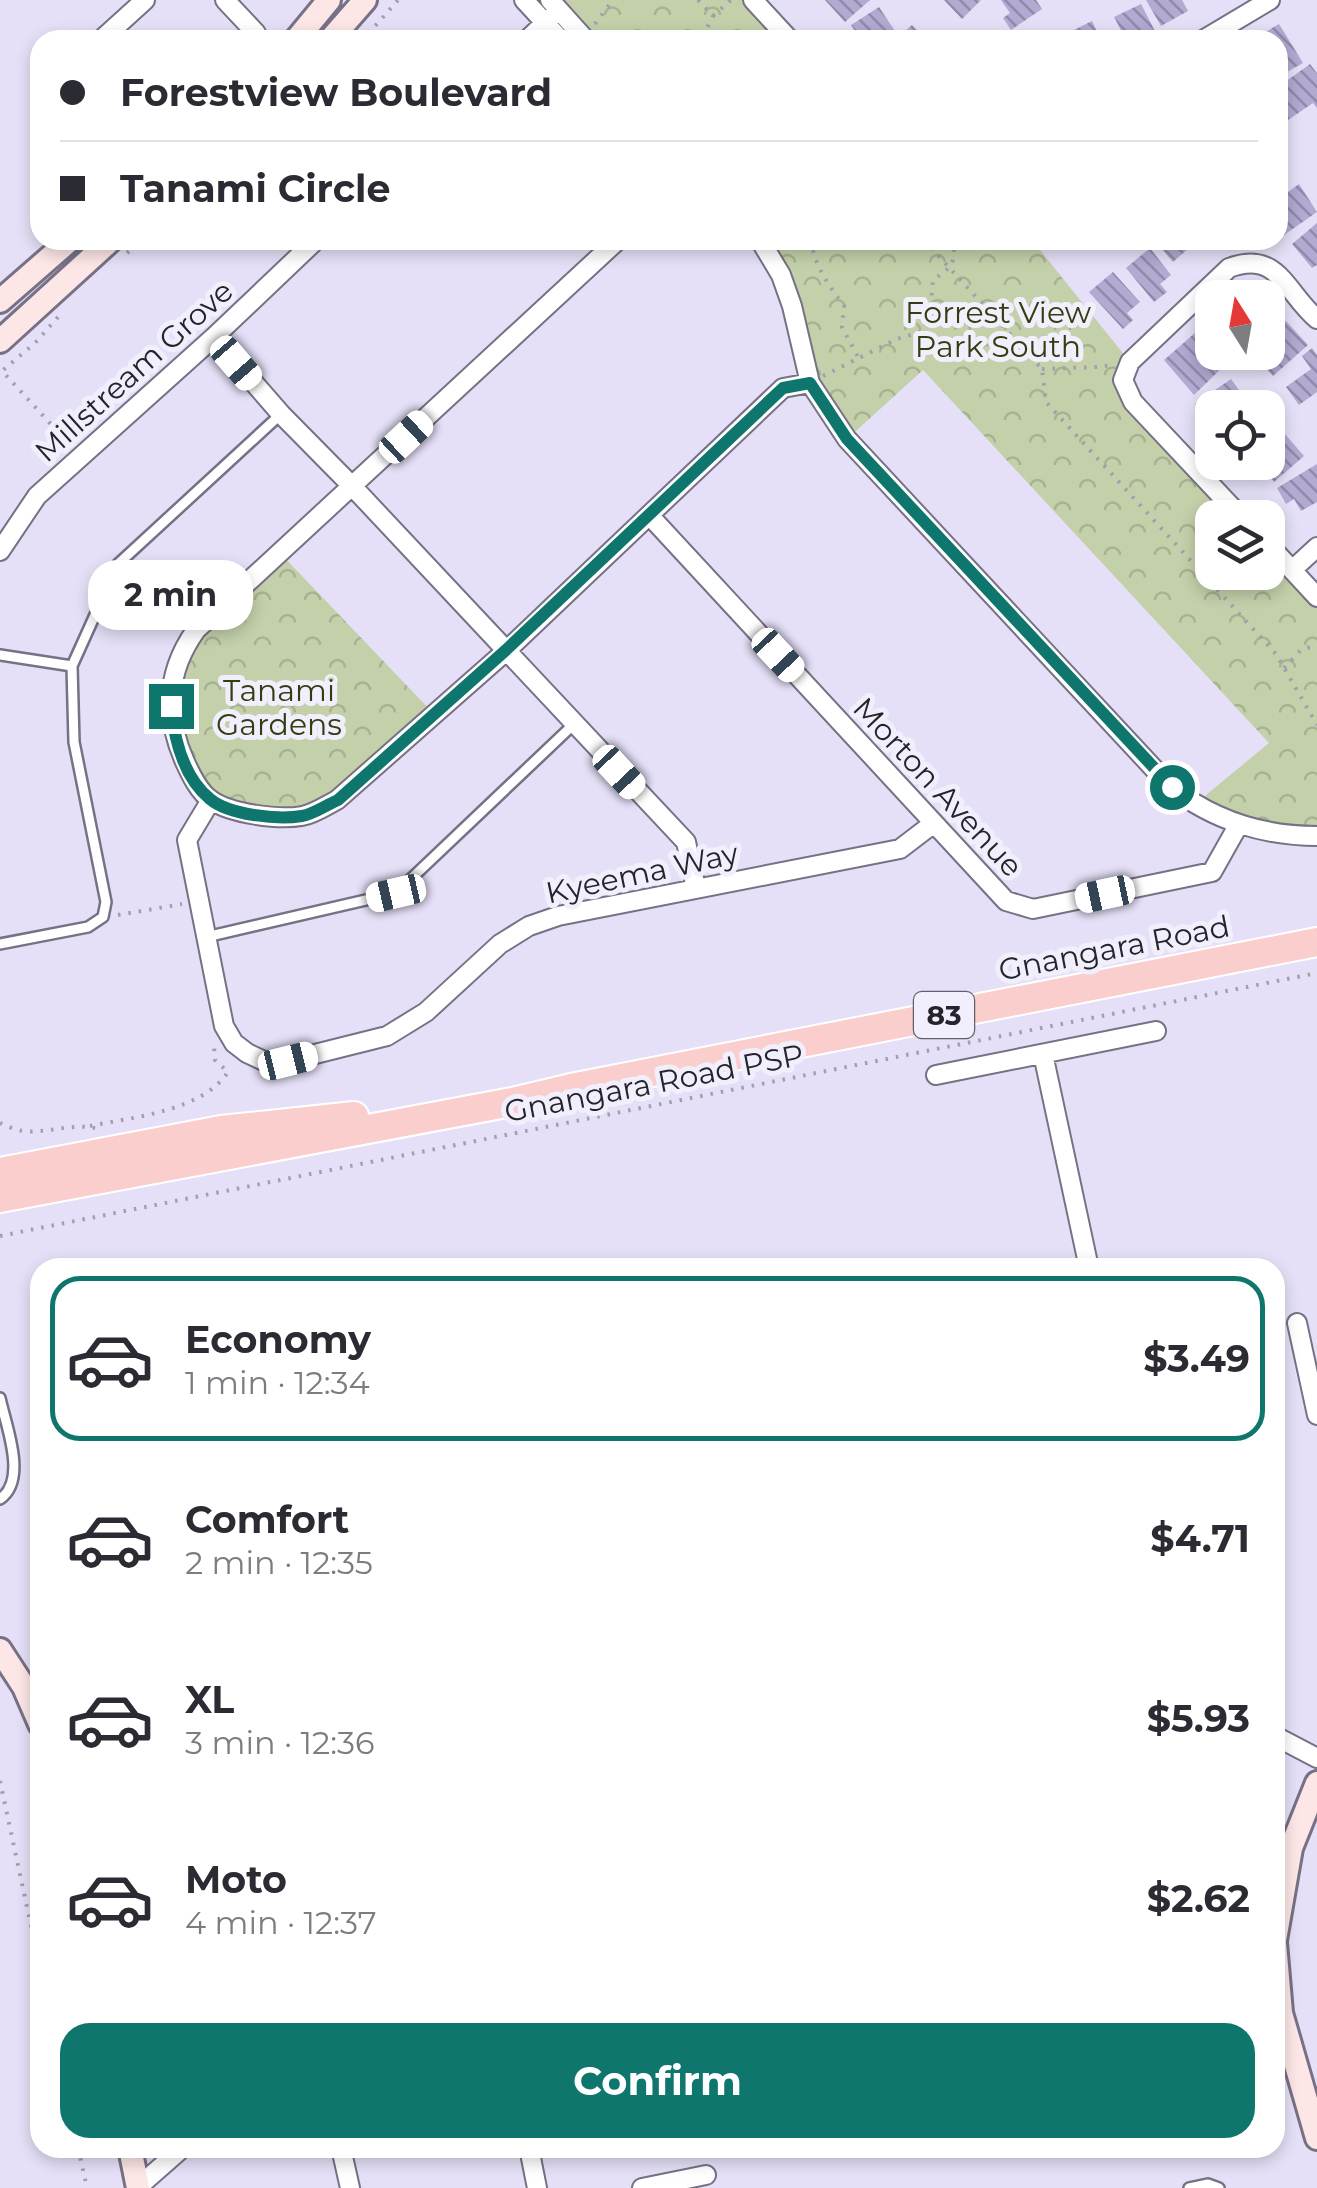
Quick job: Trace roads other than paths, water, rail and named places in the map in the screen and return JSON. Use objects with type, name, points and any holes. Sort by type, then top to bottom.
[{"type":"main road","points":[[304,30],[330,0]]},
{"type":"main road","points":[[339,30],[365,0]]},
{"type":"main road","points":[[0,301],[59,250]]},
{"type":"main road","points":[[0,341],[115,250]]},
{"type":"main road","name":"Gnangara Road","points":[[0,1198],[512,1102],[1317,942]]},
{"type":"main road","name":"Gnangara Road","points":[[0,1172],[221,1130],[571,1088]]},
{"type":"main road","points":[[0,1650],[30,1702]]},
{"type":"main road","points":[[1285,1883],[1291,1848],[1317,1783]]},
{"type":"main road","points":[[1285,2027],[1317,2138]]},
{"type":"main road","points":[[132,2158],[138,2188]]},
{"type":"street","points":[[113,30],[145,0]]},
{"type":"street","points":[[225,0],[253,30]]},
{"type":"street","points":[[524,0],[551,11],[574,30]]},
{"type":"street","points":[[753,0],[781,30]]},
{"type":"street","points":[[1220,30],[1270,0]]},
{"type":"street","name":"Millstream Grove","points":[[0,551],[37,496],[305,250]]},
{"type":"street","points":[[607,250],[196,630],[173,673],[171,706],[174,739],[192,777],[211,800],[242,812],[276,818],[306,816],[338,800],[506,650],[783,388],[810,383]]},
{"type":"street","points":[[766,250],[781,275],[792,306],[810,383],[847,439],[1172,787],[1194,805],[1239,824],[1317,836]]},
{"type":"street","points":[[1225,500],[1133,402],[1123,380],[1130,362],[1229,268],[1246,261],[1272,267],[1317,319]]},
{"type":"street","points":[[214,337],[281,414],[686,842],[696,888]]},
{"type":"street","name":"Morton Avenue","points":[[649,515],[1006,901],[1033,909],[1212,872],[1239,824]]},
{"type":"street","points":[[1292,570],[1317,547]]},
{"type":"street","points":[[1285,562],[1317,597]]},
{"type":"street","points":[[206,937],[187,840],[211,800]]},
{"type":"street","name":"Kyeema Way","points":[[206,937],[224,1026],[234,1044],[264,1060],[288,1061],[388,1036],[426,1012],[500,944],[529,926],[558,916],[900,849],[934,823]]},
{"type":"street","points":[[936,1075],[1156,1032]]},
{"type":"street","points":[[1043,1054],[1087,1258]]},
{"type":"street","points":[[1297,1323],[1317,1415]]},
{"type":"street","points":[[1285,1741],[1317,1758]]},
{"type":"street","points":[[138,2188],[171,2158]]},
{"type":"street","points":[[343,2158],[350,2188]]},
{"type":"street","points":[[531,2158],[537,2188]]},
{"type":"street","points":[[642,2188],[706,2174]]},
{"type":"lane","points":[[0,944],[88,927],[103,917],[106,902],[74,742],[72,666],[118,564],[281,414]]},
{"type":"lane","points":[[0,655],[72,666]]},
{"type":"lane","points":[[206,937],[396,893],[574,724]]},
{"type":"lane","points":[[0,1398],[16,1470],[9,1493],[0,1499]]},
{"type":"lane","points":[[1189,2188],[1208,2184],[1219,2188]]},
{"type":"park label","name":"Forrest View Park South","points":[[998,329]]},
{"type":"park label","name":"Tanami Gardens","points":[[279,707]]}]
